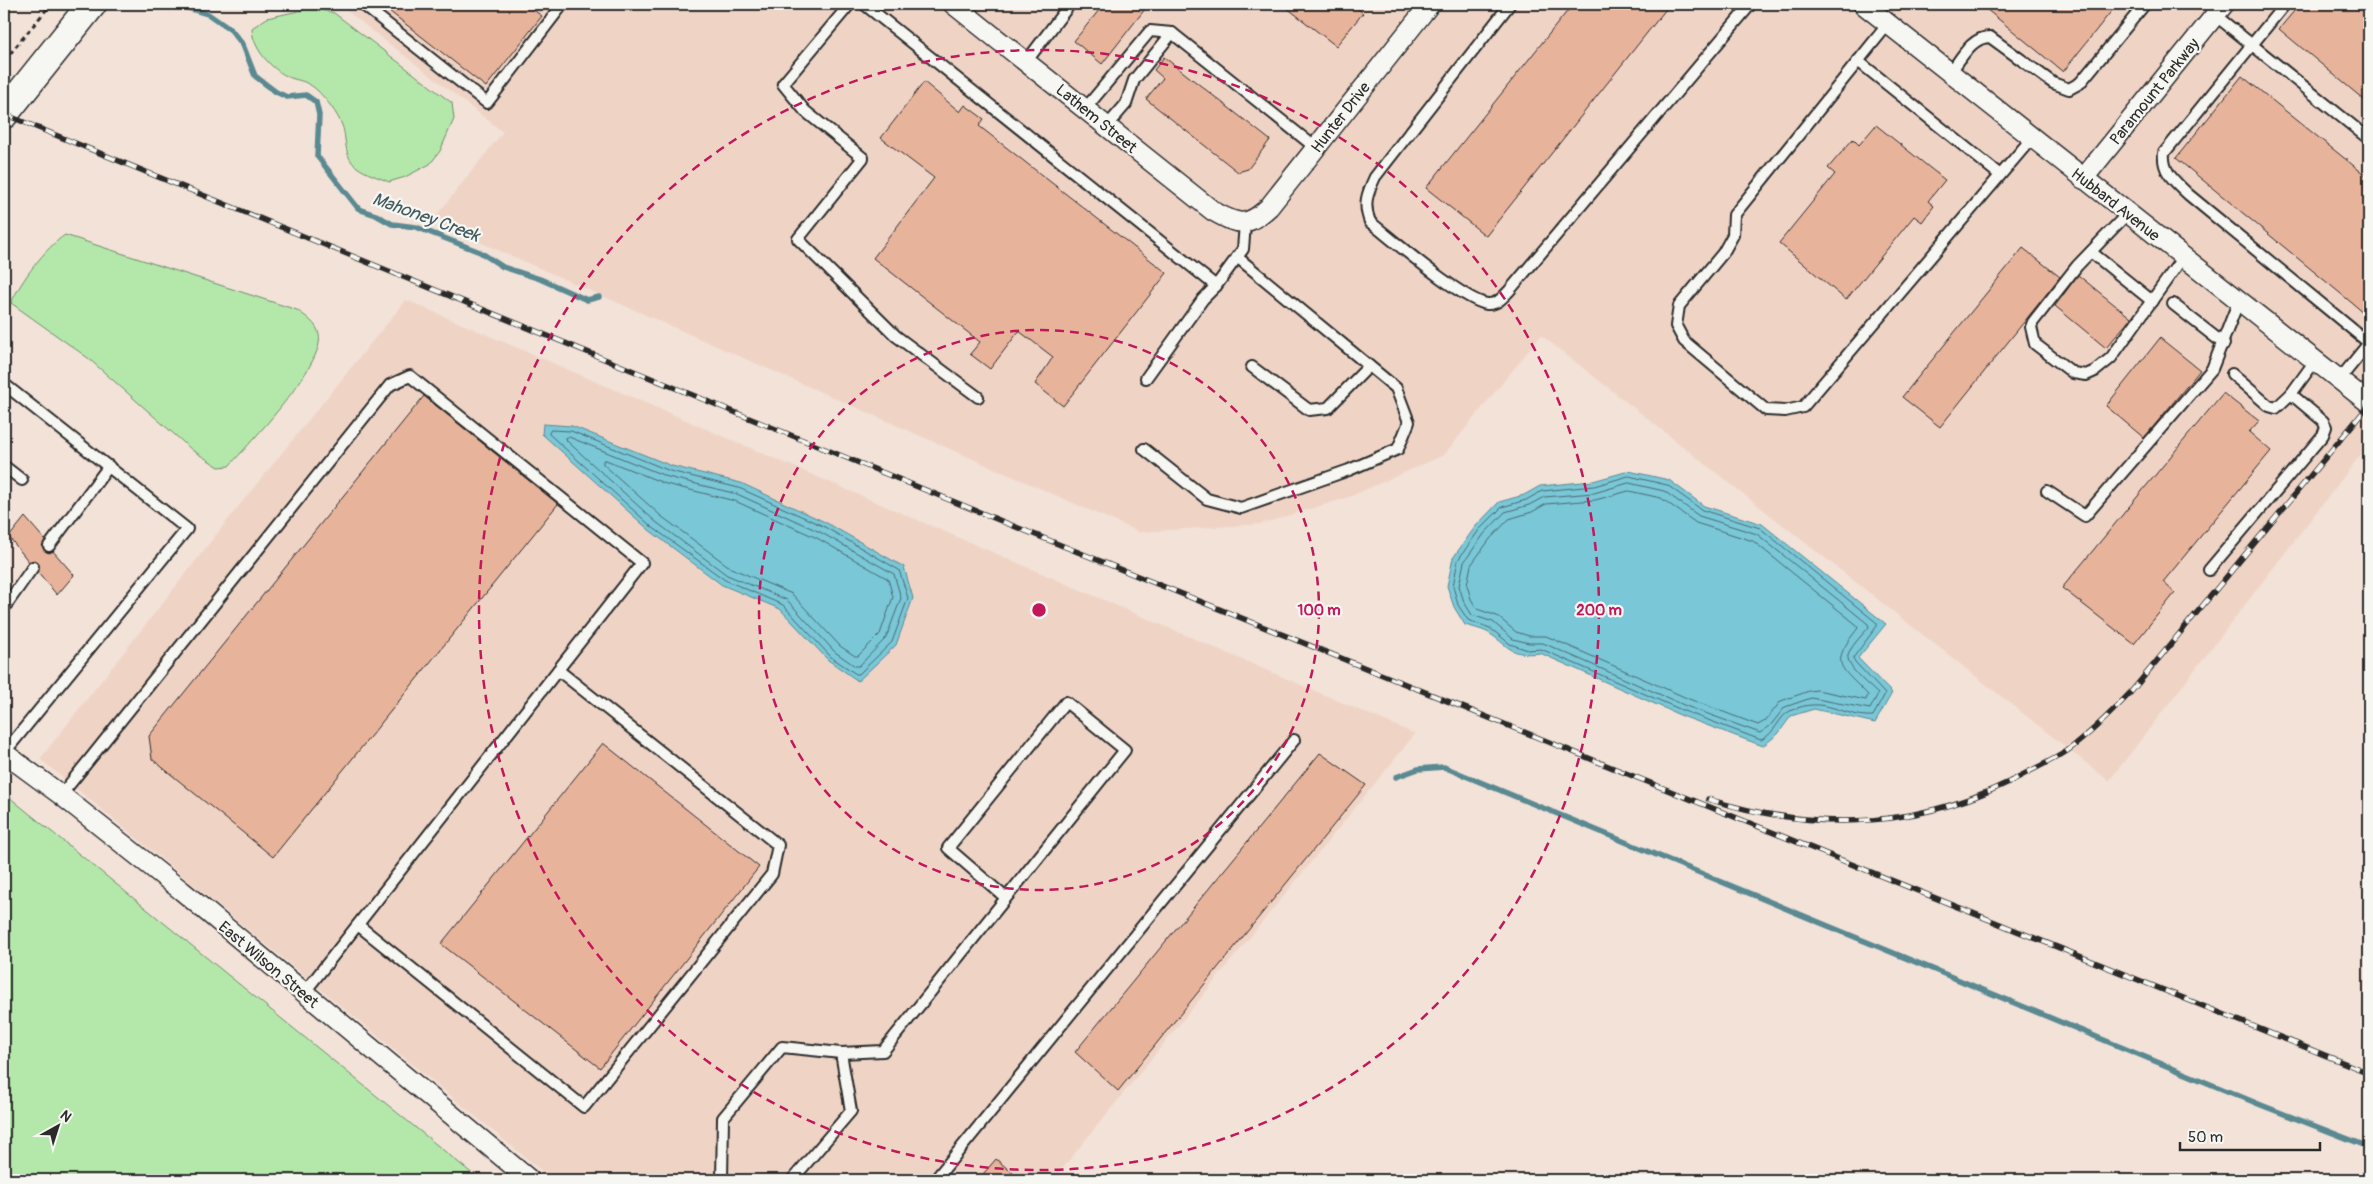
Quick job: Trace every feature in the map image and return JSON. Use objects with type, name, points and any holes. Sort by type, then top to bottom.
[{"type":"street","points":[[4,114],[92,4]]},
{"type":"street","name":"Lathem Street","points":[[953,4],[1212,211],[1231,221],[1245,224]]},
{"type":"street","name":"Hunter Drive","points":[[1245,224],[1260,216],[1269,207],[1430,4]]},
{"type":"street","name":"Hubbard Avenue","points":[[1862,4],[2369,403]]},
{"type":"street","name":"Paramount Parkway","points":[[2083,178],[2219,10]]},
{"type":"street","name":"East Wilson Street","points":[[4,753],[61,795],[530,1180]]},
{"type":"lane","points":[[362,4],[487,102],[560,7],[548,4]]},
{"type":"lane","points":[[848,4],[783,84],[805,111],[864,158],[798,239],[896,336],[978,397]]},
{"type":"lane","points":[[864,4],[1216,286]]},
{"type":"lane","points":[[1026,62],[1070,4]]},
{"type":"lane","points":[[1510,4],[1375,177],[1366,195],[1365,208],[1370,222],[1466,296],[1487,304],[1498,302],[1509,291],[1751,4]]},
{"type":"lane","points":[[1950,73],[1975,41],[1981,37],[1990,37],[2053,83],[2068,89],[2080,83],[2145,4]]},
{"type":"lane","points":[[2285,4],[2164,153],[2163,161],[2167,174],[2189,195],[2369,343],[2339,380]]},
{"type":"lane","points":[[2219,10],[2252,45],[2369,139]]},
{"type":"lane","points":[[1888,24],[1734,214],[1733,235],[1723,253],[1679,306],[1676,326],[1684,340],[1766,410],[1785,410],[1803,407],[2032,138]]},
{"type":"lane","points":[[1085,109],[1150,31],[1172,33],[1316,148]]},
{"type":"lane","points":[[1107,126],[1126,104],[1134,80],[1172,33]]},
{"type":"lane","points":[[1858,61],[2000,176]]},
{"type":"lane","points":[[2128,213],[2091,252],[2033,322],[2031,327],[2035,344],[2073,373],[2086,375],[2095,371],[2111,358],[2183,257]]},
{"type":"lane","points":[[1146,378],[1203,298],[1216,286],[1243,249],[1245,224]]},
{"type":"lane","points":[[2091,252],[2152,300]]},
{"type":"lane","points":[[1144,449],[1207,499],[1241,508],[1348,470],[1398,449],[1409,422],[1396,388],[1237,257]]},
{"type":"lane","points":[[2047,491],[2085,516],[2212,369],[2224,344],[2239,300]]},
{"type":"lane","points":[[2173,304],[2224,344]]},
{"type":"lane","points":[[2232,374],[2269,406],[2276,408],[2290,394],[2315,361]]},
{"type":"lane","points":[[1252,367],[1310,410],[1328,408],[1369,366]]},
{"type":"lane","points":[[61,795],[390,385],[410,376],[642,563],[304,993]]},
{"type":"lane","points":[[4,384],[187,529],[4,753]]},
{"type":"lane","points":[[2209,570],[2322,435],[2326,427],[2322,421],[2290,394]]},
{"type":"lane","points":[[4,466],[22,480]]},
{"type":"lane","points":[[49,546],[109,466]]},
{"type":"lane","points":[[4,608],[33,567]]},
{"type":"lane","points":[[358,924],[584,1107],[772,874],[778,845],[558,670]]},
{"type":"lane","points":[[722,1180],[723,1118],[782,1047],[842,1053],[883,1051],[1006,898],[1124,750],[1066,702],[948,848],[1006,898]]},
{"type":"lane","points":[[935,1180],[1294,740]]},
{"type":"lane","points":[[792,1180],[851,1111],[842,1053]]},
{"type":"path","points":[[4,61],[51,4]]},
{"type":"shaded area","points":[[338,4],[2369,4],[2369,444],[2109,781],[1541,335],[1444,455],[1349,497],[1261,524],[1139,532],[432,221],[503,132]]},
{"type":"shaded area","points":[[406,300],[1415,734],[1053,1180],[553,1180],[40,759],[238,507]]},
{"type":"green space","points":[[312,8],[334,13],[452,103],[454,119],[440,151],[430,164],[405,177],[389,182],[368,174],[357,167],[349,158],[344,130],[335,111],[317,90],[303,82],[286,76],[272,66],[260,52],[253,36],[252,28],[267,18]]},
{"type":"green space","points":[[65,235],[297,310],[316,327],[319,335],[318,348],[311,364],[284,403],[229,466],[219,467],[192,450],[88,358],[11,303],[34,266]]},
{"type":"green space","points":[[4,793],[480,1180],[4,1180]]},
{"type":"water","points":[[543,424],[572,426],[672,466],[741,483],[825,522],[904,567],[913,598],[896,645],[858,681],[828,660],[780,609],[722,585],[649,530],[542,434]]},
{"type":"water","points":[[1629,471],[1669,480],[1704,506],[1762,524],[1886,624],[1858,658],[1892,693],[1875,723],[1814,709],[1791,716],[1778,734],[1763,746],[1682,716],[1540,653],[1515,652],[1487,632],[1465,625],[1454,607],[1447,586],[1453,558],[1475,527],[1499,502],[1524,495],[1540,486],[1593,481]]},
{"type":"building","points":[[380,4],[525,4],[542,16],[486,87]]},
{"type":"building","points":[[1104,4],[1149,4],[1102,64],[1074,41]]},
{"type":"building","points":[[1282,4],[1352,4],[1363,13],[1336,46]]},
{"type":"building","points":[[1573,4],[1670,4],[1486,236],[1426,188]]},
{"type":"building","points":[[1980,4],[2117,4],[2063,72]]},
{"type":"building","points":[[2300,4],[2369,4],[2369,104],[2279,29]]},
{"type":"building","points":[[1164,57],[1270,140],[1248,169],[1238,172],[1146,99],[1163,78],[1154,70]]},
{"type":"building","points":[[2242,76],[2369,178],[2369,317],[2176,158]]},
{"type":"building","points":[[924,82],[960,112],[965,105],[984,119],[979,126],[1167,273],[1063,406],[1035,384],[1053,357],[1019,331],[990,369],[970,354],[980,342],[873,258],[934,178],[881,138]]},
{"type":"building","points":[[1876,125],[1945,180],[1928,201],[1934,206],[1922,222],[1914,216],[1846,300],[1779,243],[1835,174],[1828,168],[1853,139],[1859,145]]},
{"type":"building","points":[[2023,248],[2060,277],[1940,427],[1902,397]]},
{"type":"building","points":[[2078,275],[2131,318],[2106,348],[2055,306]]},
{"type":"building","points":[[2160,338],[2200,370],[2144,438],[2106,406]]},
{"type":"building","points":[[2223,393],[2259,421],[2249,432],[2271,451],[2163,582],[2175,593],[2134,644],[2062,588]]},
{"type":"building","points":[[424,396],[558,504],[273,857],[152,759],[149,736]]},
{"type":"building","points":[[25,517],[45,540],[42,546],[45,551],[49,553],[53,551],[74,575],[57,595],[38,572],[39,564],[34,560],[29,562],[9,537]]},
{"type":"building","points":[[603,743],[759,867],[600,1068],[441,944]]},
{"type":"building","points":[[1320,753],[1366,785],[1118,1091],[1075,1052]]},
{"type":"building","points":[[996,1159],[1021,1180],[978,1180]]},
{"type":"waterway","name":"Mahoney Creek","points":[[175,4],[208,14],[231,30],[243,45],[255,76],[276,92],[287,97],[306,95],[316,102],[319,115],[317,156],[358,208],[392,224],[416,227],[480,252],[503,267],[540,279],[587,300],[599,297]]},
{"type":"waterway","points":[[1396,777],[1418,769],[1444,767],[2261,1105],[2369,1147]]},
{"type":"railway","points":[[4,114],[1016,527],[2369,1073]]},
{"type":"railway","points":[[1708,799],[1791,818],[1832,821],[1872,820],[1912,815],[1952,805],[1991,790],[2062,754],[2092,730],[2131,692],[2369,405]]}]
